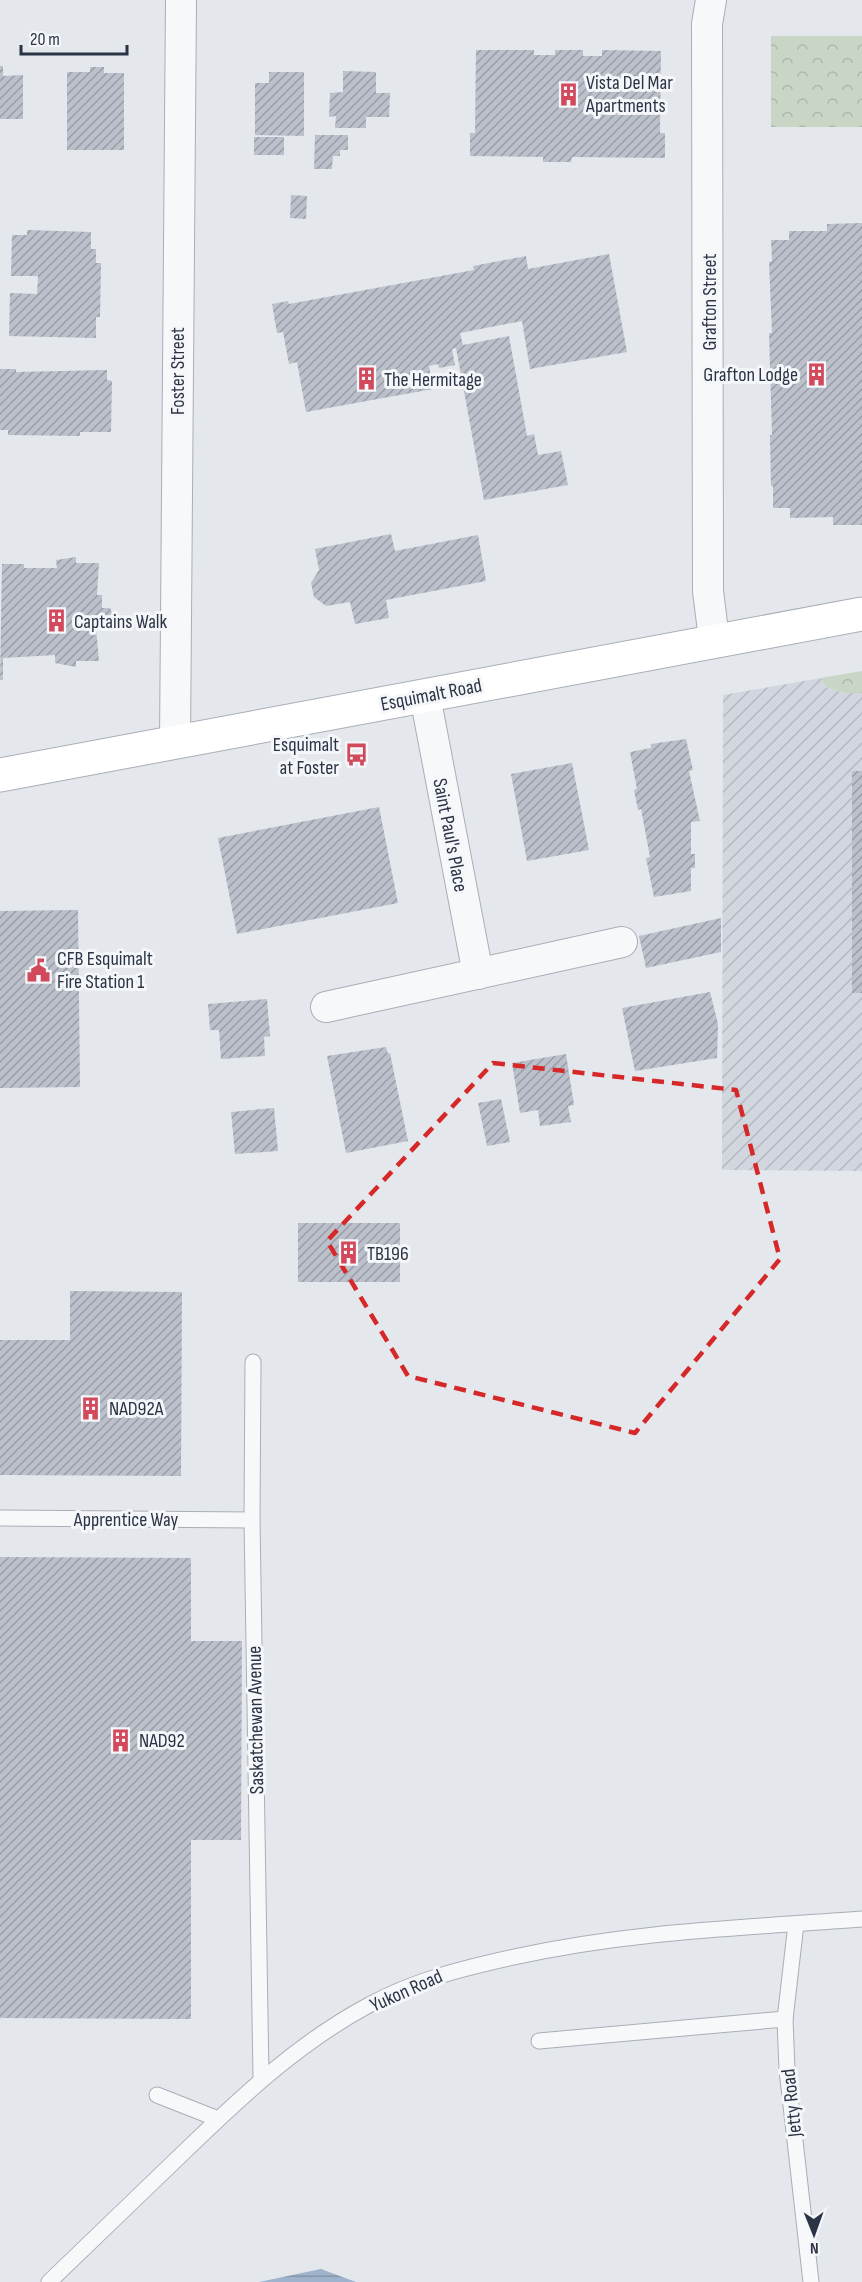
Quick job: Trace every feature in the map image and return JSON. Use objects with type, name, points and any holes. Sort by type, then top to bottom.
[{"type":"street","name":"Foster Street","points":[[175,742],[181,0]]},
{"type":"street","name":"Grafton Street","points":[[711,0],[707,24],[708,591],[714,639]]},
{"type":"street","name":"Esquimalt Road","points":[[0,775],[425,696],[714,639],[862,614]]},
{"type":"street","name":"Saint Paul's Place","points":[[425,696],[478,974]]},
{"type":"street","points":[[326,1007],[622,942]]},
{"type":"lane","name":"Saskatchewan Avenue","points":[[253,1362],[252,1520],[261,2078]]},
{"type":"lane","name":"Apprentice Way","points":[[0,1518],[252,1520]]},
{"type":"lane","name":"Yukon Road","points":[[49,2282],[261,2078],[307,2043],[369,2005],[450,1971],[574,1944],[647,1934],[862,1919]]},
{"type":"lane","name":"Jetty Road","points":[[796,1924],[785,2019],[788,2070],[811,2282]]},
{"type":"lane","points":[[538,2041],[785,2019]]},
{"type":"lane","points":[[157,2096],[218,2120]]},
{"type":"highlighted area","points":[[493,1063],[736,1090],[780,1259],[635,1433],[408,1376],[327,1241]]},
{"type":"shaded area","points":[[821,678],[826,687],[844,693],[862,693],[862,1171],[722,1170],[723,695]]},
{"type":"green space","points":[[771,36],[862,36],[862,127],[771,127]]},
{"type":"green space","points":[[862,671],[862,693],[844,693],[826,687],[821,678]]},
{"type":"water","points":[[321,2269],[356,2282],[259,2282]]},
{"type":"building","name":"Vista Del Mar Apartments","points":[[476,50],[534,50],[534,55],[555,55],[555,50],[583,50],[583,56],[602,56],[602,50],[661,51],[660,133],[665,133],[665,158],[572,157],[571,162],[543,162],[543,157],[470,156],[470,133],[475,133]]},
{"type":"building","points":[[0,66],[3,66],[3,76],[23,75],[23,119],[0,119]]},
{"type":"building","points":[[90,67],[104,67],[104,73],[124,73],[124,150],[67,150],[67,72],[90,72]]},
{"type":"building","points":[[343,71],[376,72],[376,93],[390,93],[389,117],[366,117],[366,128],[335,128],[336,116],[329,117],[330,93],[343,92]]},
{"type":"building","points":[[269,72],[304,72],[304,136],[255,135],[255,83],[269,83]]},
{"type":"building","points":[[315,135],[348,135],[348,150],[340,150],[340,156],[333,156],[332,169],[314,169]]},
{"type":"building","points":[[254,137],[284,137],[284,155],[254,155]]},
{"type":"building","points":[[291,195],[307,196],[306,219],[290,218]]},
{"type":"building","name":"Grafton Lodge","points":[[862,223],[862,525],[833,525],[833,517],[790,518],[790,508],[773,508],[773,486],[771,486],[769,333],[772,333],[769,262],[772,261],[771,240],[789,240],[789,231],[827,231],[827,224]]},
{"type":"building","points":[[27,230],[91,232],[91,249],[96,249],[96,263],[101,263],[100,317],[96,317],[96,338],[9,336],[10,293],[37,294],[38,276],[11,276],[12,235],[27,235]]},
{"type":"building","name":"The Hermitage","points":[[609,254],[627,352],[530,369],[522,321],[460,333],[463,345],[509,336],[527,436],[534,434],[538,455],[561,451],[568,485],[484,500],[456,348],[452,349],[455,365],[439,368],[438,364],[429,366],[433,389],[306,412],[297,362],[289,364],[283,332],[277,333],[272,304],[288,301],[289,304],[474,270],[473,266],[526,256],[528,269]]},
{"type":"building","points":[[0,369],[16,369],[16,372],[107,370],[107,380],[112,381],[111,432],[80,432],[80,436],[8,435],[8,430],[0,430]]},
{"type":"building","points":[[391,534],[395,551],[478,535],[486,581],[386,600],[389,618],[355,624],[350,602],[326,606],[314,597],[311,583],[319,570],[315,549]]},
{"type":"building","name":"Captains Walk","points":[[76,557],[76,563],[99,563],[97,595],[102,595],[102,608],[110,608],[113,615],[112,628],[96,628],[99,661],[76,661],[76,667],[55,663],[55,655],[3,658],[3,680],[0,680],[2,564],[24,564],[24,568],[57,568],[56,560]]},
{"type":"building","points":[[686,739],[693,770],[689,771],[700,821],[691,822],[691,854],[695,854],[695,868],[691,868],[691,891],[654,897],[646,858],[650,857],[641,809],[638,810],[634,790],[637,789],[630,752],[651,748],[651,744]]},
{"type":"building","points":[[572,763],[589,850],[527,861],[511,774]]},
{"type":"building","points":[[852,771],[862,771],[862,993],[852,993]]},
{"type":"building","points":[[379,807],[398,903],[237,934],[218,838]]},
{"type":"building","name":"CFB Esquimalt Fire Station 1","points":[[78,910],[80,1087],[0,1088],[0,911]]},
{"type":"building","points":[[721,918],[721,952],[646,968],[639,936]]},
{"type":"building","points":[[710,992],[718,1024],[717,1058],[635,1071],[622,1008]]},
{"type":"building","points":[[267,999],[270,1036],[264,1037],[265,1056],[221,1059],[219,1030],[210,1030],[208,1004]]},
{"type":"building","points":[[386,1047],[388,1054],[390,1053],[408,1141],[346,1153],[327,1056]]},
{"type":"building","points":[[566,1054],[574,1105],[568,1106],[571,1122],[540,1126],[538,1110],[520,1113],[512,1063]]},
{"type":"building","points":[[501,1099],[510,1142],[487,1146],[478,1103]]},
{"type":"building","points":[[274,1108],[278,1151],[235,1154],[231,1112]]},
{"type":"building","name":"TB196","points":[[298,1223],[400,1223],[400,1282],[298,1282]]},
{"type":"building","name":"NAD92A","points":[[70,1291],[182,1292],[181,1476],[0,1475],[0,1340],[70,1340]]},
{"type":"building","name":"NAD92","points":[[0,1557],[191,1558],[191,1641],[242,1641],[241,1840],[191,1840],[191,2019],[0,2018]]},
{"type":"place","name":"Vista Del Mar Apartments","points":[[568,94]]},
{"type":"place","name":"Grafton Lodge","points":[[816,374]]},
{"type":"place","name":"The Hermitage","points":[[366,379]]},
{"type":"place","name":"Captains Walk","points":[[56,621]]},
{"type":"place","name":"Esquimalt at Foster","points":[[357,755]]},
{"type":"place","name":"CFB Esquimalt Fire Station 1","points":[[39,970]]},
{"type":"place","name":"TB196","points":[[349,1253]]},
{"type":"place","name":"NAD92A","points":[[91,1408]]},
{"type":"place","name":"NAD92","points":[[121,1740]]}]
